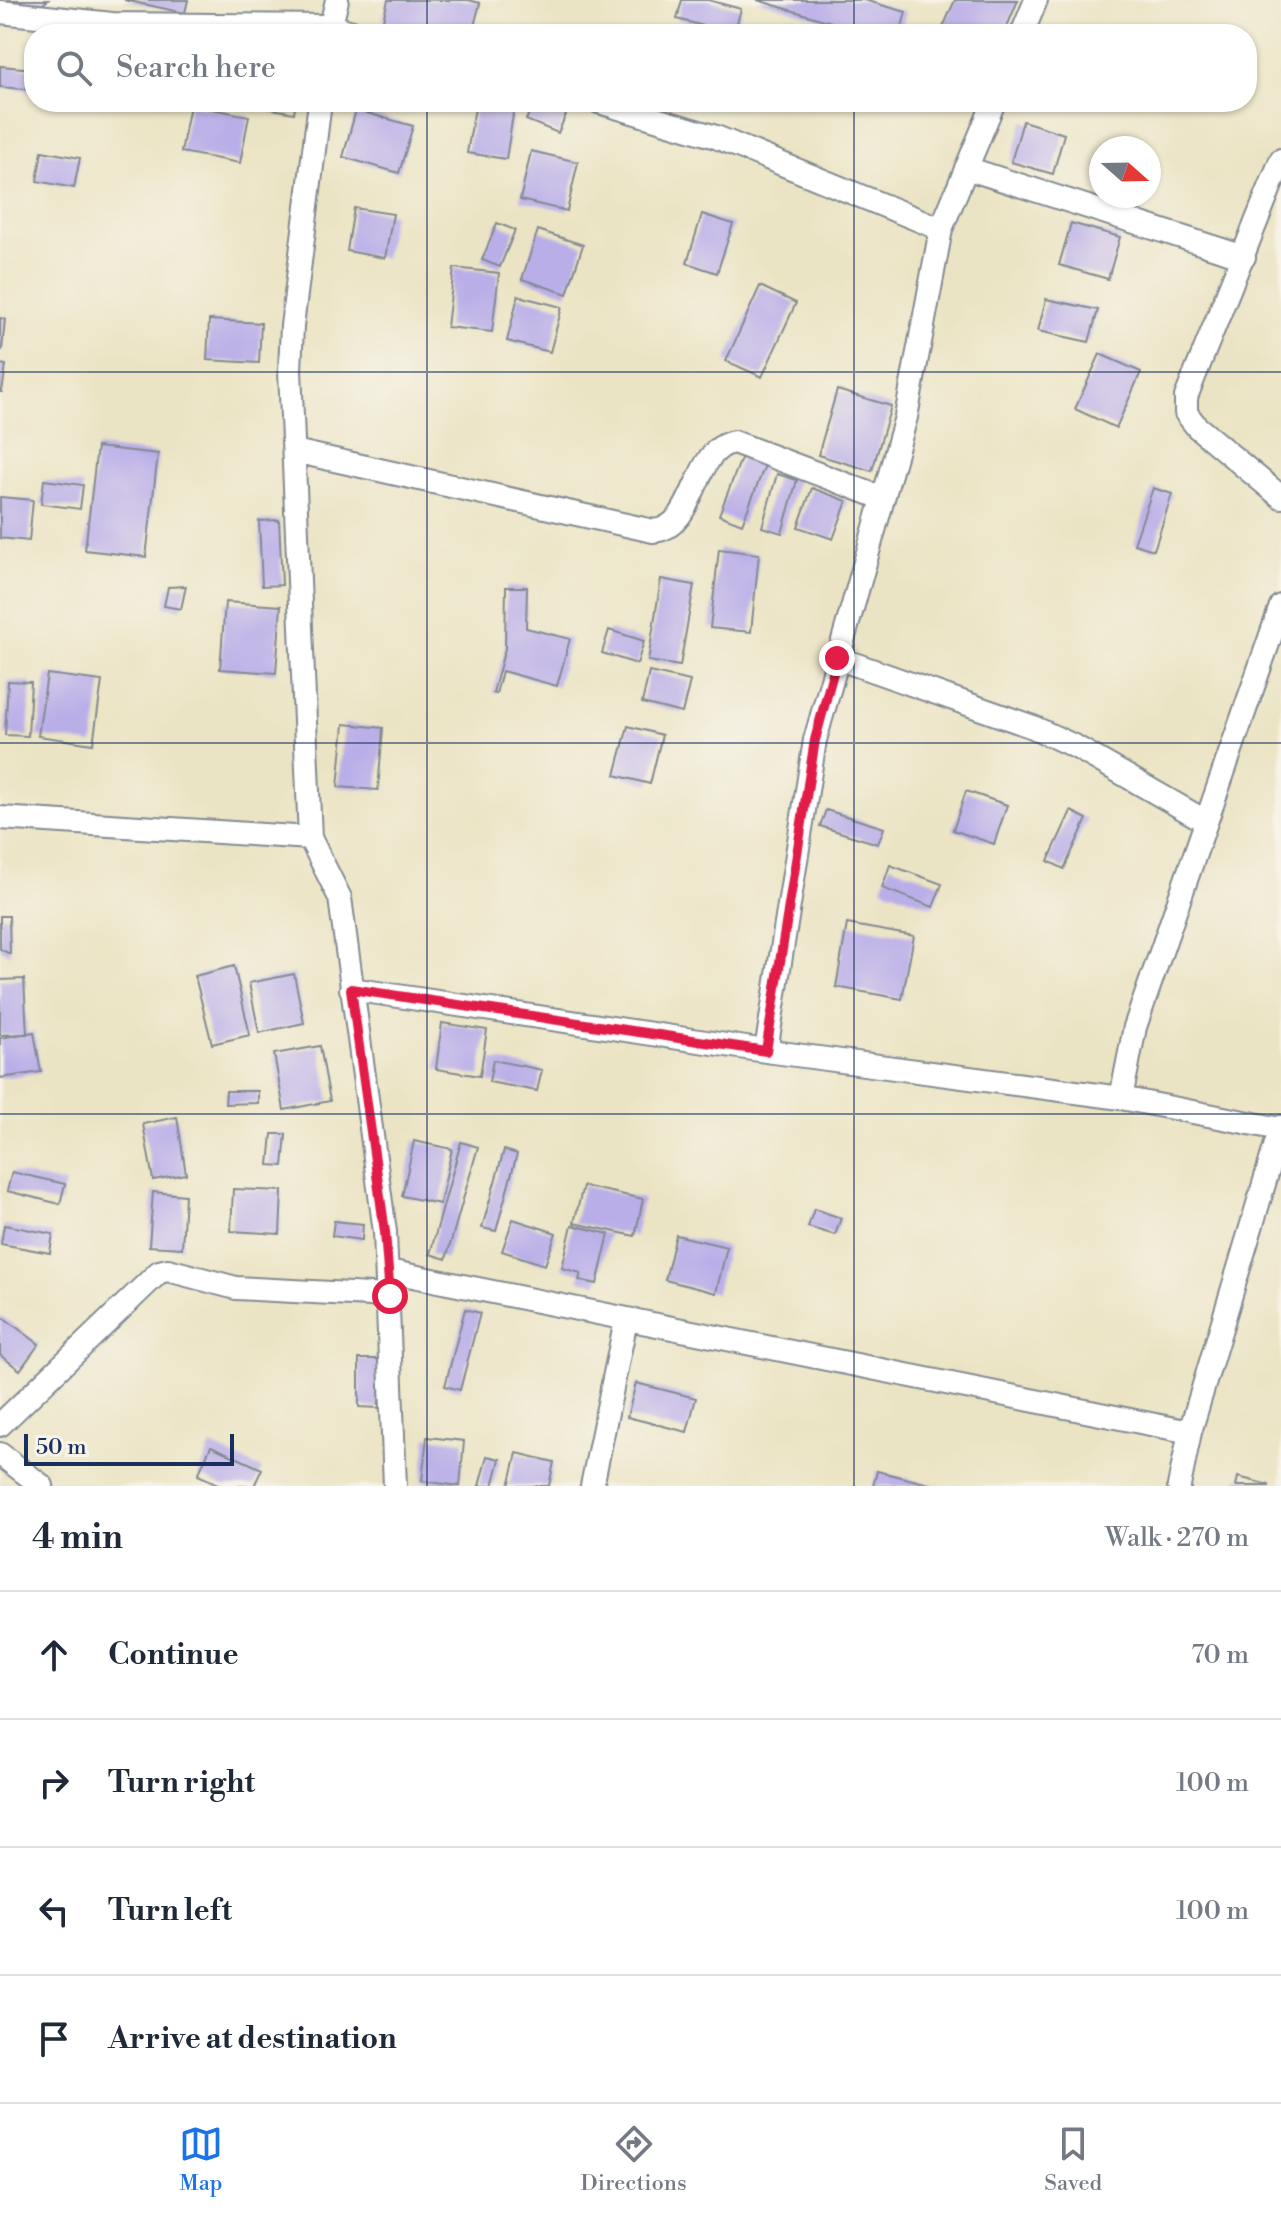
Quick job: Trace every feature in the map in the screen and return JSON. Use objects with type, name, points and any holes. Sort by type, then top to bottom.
[{"type":"street","points":[[331,24],[337,0]]},
{"type":"street","points":[[1026,24],[1036,0]]},
{"type":"street","points":[[0,12],[112,24]]},
{"type":"street","points":[[319,112],[292,326],[310,838],[340,898],[388,1271],[395,1486]]},
{"type":"street","points":[[632,112],[716,137],[941,229]]},
{"type":"street","points":[[766,1051],[815,740],[906,417],[941,229],[990,112]]},
{"type":"street","points":[[1280,502],[1197,427],[1186,413],[1186,397],[1281,160]]},
{"type":"street","points":[[966,168],[1244,257]]},
{"type":"street","points":[[294,451],[653,531],[664,530],[675,521],[722,443],[734,442],[882,498]]},
{"type":"street","points":[[1121,1098],[1135,1027],[1152,987],[1205,821],[1281,606]]},
{"type":"street","points":[[837,658],[1033,727],[1076,747],[1205,821]]},
{"type":"street","points":[[0,818],[310,838]]},
{"type":"street","points":[[351,989],[766,1051],[1121,1098],[1280,1128],[1190,1432],[1179,1486]]},
{"type":"street","points":[[0,1425],[159,1272],[168,1270],[236,1288],[390,1296]]},
{"type":"street","points":[[388,1271],[1190,1432]]},
{"type":"street","points":[[592,1486],[626,1320]]},
{"type":"street","points":[[0,1454],[42,1486]]},
{"type":"building","points":[[6,0],[48,0],[38,8]]},
{"type":"building","points":[[124,0],[188,0],[185,13]]},
{"type":"building","points":[[388,0],[468,0],[480,3],[475,24],[399,24],[383,20]]},
{"type":"building","points":[[682,0],[708,0],[741,9],[737,24],[696,24],[677,19]]},
{"type":"building","points":[[757,0],[864,0],[906,12],[903,24],[837,24]]},
{"type":"building","points":[[955,0],[1018,0],[1008,24],[944,24]]},
{"type":"building","points":[[0,66],[24,68],[24,89],[0,87]]},
{"type":"building","points":[[189,112],[228,112],[249,116],[240,163],[181,152]]},
{"type":"building","points":[[355,112],[413,126],[399,173],[343,157]]},
{"type":"building","points":[[474,112],[513,112],[506,159],[467,153]]},
{"type":"building","points":[[530,112],[567,112],[558,133],[526,120]]},
{"type":"building","points":[[1023,121],[1064,134],[1053,174],[1011,162]]},
{"type":"building","points":[[42,151],[80,158],[74,188],[37,181]]},
{"type":"building","points":[[531,151],[578,162],[567,211],[520,200]]},
{"type":"building","points":[[354,208],[393,214],[385,258],[347,251]]},
{"type":"building","points":[[702,214],[733,224],[717,273],[687,263]]},
{"type":"building","points":[[497,223],[515,230],[500,267],[482,260]]},
{"type":"building","points":[[1071,223],[1120,237],[1108,279],[1059,265]]},
{"type":"building","points":[[538,230],[583,245],[567,294],[522,279]]},
{"type":"building","points":[[454,268],[499,273],[492,332],[447,327]]},
{"type":"building","points":[[760,286],[796,303],[762,377],[726,361]]},
{"type":"building","points":[[518,296],[562,307],[550,352],[507,341]]},
{"type":"building","points":[[1046,299],[1098,310],[1089,342],[1038,331]]},
{"type":"building","points":[[0,318],[5,319],[2,350],[0,350]]},
{"type":"building","points":[[209,320],[261,323],[259,363],[207,360]]},
{"type":"building","points":[[1100,354],[1141,372],[1116,428],[1075,409]]},
{"type":"building","points":[[0,364],[6,365],[2,392],[0,392]]},
{"type":"building","points":[[837,390],[891,406],[872,471],[818,455]]},
{"type":"building","points":[[97,447],[158,454],[146,557],[85,550]]},
{"type":"building","points":[[742,456],[765,465],[742,524],[719,515]]},
{"type":"building","points":[[777,474],[797,480],[782,533],[762,527]]},
{"type":"building","points":[[44,480],[83,485],[80,509],[41,504]]},
{"type":"building","points":[[812,488],[847,501],[833,539],[798,527]]},
{"type":"building","points":[[1153,488],[1172,494],[1154,550],[1134,544]]},
{"type":"building","points":[[0,497],[33,500],[29,541],[0,538]]},
{"type":"building","points":[[279,520],[282,585],[262,586],[259,521]]},
{"type":"building","points":[[719,549],[759,554],[751,632],[710,628]]},
{"type":"building","points":[[661,579],[694,585],[680,666],[648,661]]},
{"type":"building","points":[[186,586],[181,609],[164,606],[168,587]]},
{"type":"building","points":[[506,587],[527,587],[526,628],[570,639],[557,686],[502,671],[496,694],[493,693],[505,648]]},
{"type":"building","points":[[225,602],[281,606],[276,673],[220,669]]},
{"type":"building","points":[[609,630],[644,641],[637,664],[602,653]]},
{"type":"building","points":[[649,672],[690,681],[682,713],[642,703]]},
{"type":"building","points":[[47,674],[102,681],[93,744],[38,736]]},
{"type":"building","points":[[8,681],[31,682],[28,736],[5,735]]},
{"type":"building","points":[[344,724],[383,728],[378,790],[338,787]]},
{"type":"building","points":[[628,726],[662,735],[650,784],[615,775]]},
{"type":"building","points":[[966,791],[1007,805],[994,844],[953,830]]},
{"type":"building","points":[[826,810],[884,828],[878,844],[820,826]]},
{"type":"building","points":[[1071,811],[1087,819],[1064,869],[1048,861]]},
{"type":"building","points":[[890,865],[942,884],[933,907],[882,888]]},
{"type":"building","points":[[0,916],[9,916],[10,954],[0,949]]},
{"type":"building","points":[[847,924],[914,936],[902,999],[836,987]]},
{"type":"building","points":[[234,966],[250,1035],[212,1044],[195,976]]},
{"type":"building","points":[[294,974],[304,1023],[259,1033],[249,983]]},
{"type":"building","points":[[24,979],[27,1034],[0,1035],[0,980]]},
{"type":"building","points":[[442,1023],[487,1030],[480,1076],[436,1069]]},
{"type":"building","points":[[34,1032],[41,1072],[0,1078],[0,1038]]},
{"type":"building","points":[[320,1046],[330,1101],[284,1110],[274,1054]]},
{"type":"building","points":[[493,1060],[542,1070],[537,1091],[489,1082]]},
{"type":"building","points":[[226,1091],[258,1091],[258,1103],[225,1104]]},
{"type":"building","points":[[177,1117],[186,1174],[153,1180],[143,1124]]},
{"type":"building","points":[[272,1134],[286,1134],[283,1166],[269,1165]]},
{"type":"building","points":[[414,1141],[452,1149],[440,1204],[402,1196]]},
{"type":"building","points":[[461,1142],[478,1147],[446,1259],[430,1254]]},
{"type":"building","points":[[504,1150],[517,1154],[496,1231],[482,1228]]},
{"type":"building","points":[[12,1172],[65,1184],[60,1204],[7,1191]]},
{"type":"building","points":[[583,1186],[643,1199],[635,1236],[574,1223]]},
{"type":"building","points":[[233,1189],[282,1191],[280,1234],[231,1231]]},
{"type":"building","points":[[153,1192],[185,1195],[182,1248],[149,1246]]},
{"type":"building","points":[[814,1209],[841,1218],[835,1235],[808,1227]]},
{"type":"building","points":[[513,1219],[556,1233],[545,1265],[502,1251]]},
{"type":"building","points":[[334,1221],[363,1224],[362,1240],[332,1236]]},
{"type":"building","points":[[4,1225],[53,1234],[50,1253],[1,1244]]},
{"type":"building","points":[[572,1225],[609,1234],[597,1284],[579,1280],[581,1273],[562,1268]]},
{"type":"building","points":[[676,1235],[727,1247],[716,1293],[665,1280]]},
{"type":"building","points":[[465,1309],[480,1313],[460,1390],[445,1386]]},
{"type":"building","points":[[0,1315],[39,1344],[20,1370],[0,1355]]},
{"type":"building","points":[[359,1359],[380,1359],[379,1408],[359,1407]]},
{"type":"building","points":[[636,1383],[696,1398],[687,1432],[627,1417]]},
{"type":"building","points":[[427,1437],[464,1441],[460,1486],[422,1481]]},
{"type":"building","points":[[211,1446],[262,1469],[254,1486],[222,1486],[198,1475]]},
{"type":"building","points":[[517,1453],[554,1462],[549,1486],[509,1486]]},
{"type":"building","points":[[487,1456],[500,1459],[493,1486],[479,1486]]},
{"type":"building","points":[[877,1471],[933,1485],[933,1486],[873,1486]]},
{"type":"building","points":[[1238,1477],[1269,1485],[1269,1486],[1236,1486]]},
{"type":"route","points":[[390,1296],[385,1232],[351,989],[766,1051],[815,740],[837,658]]}]
